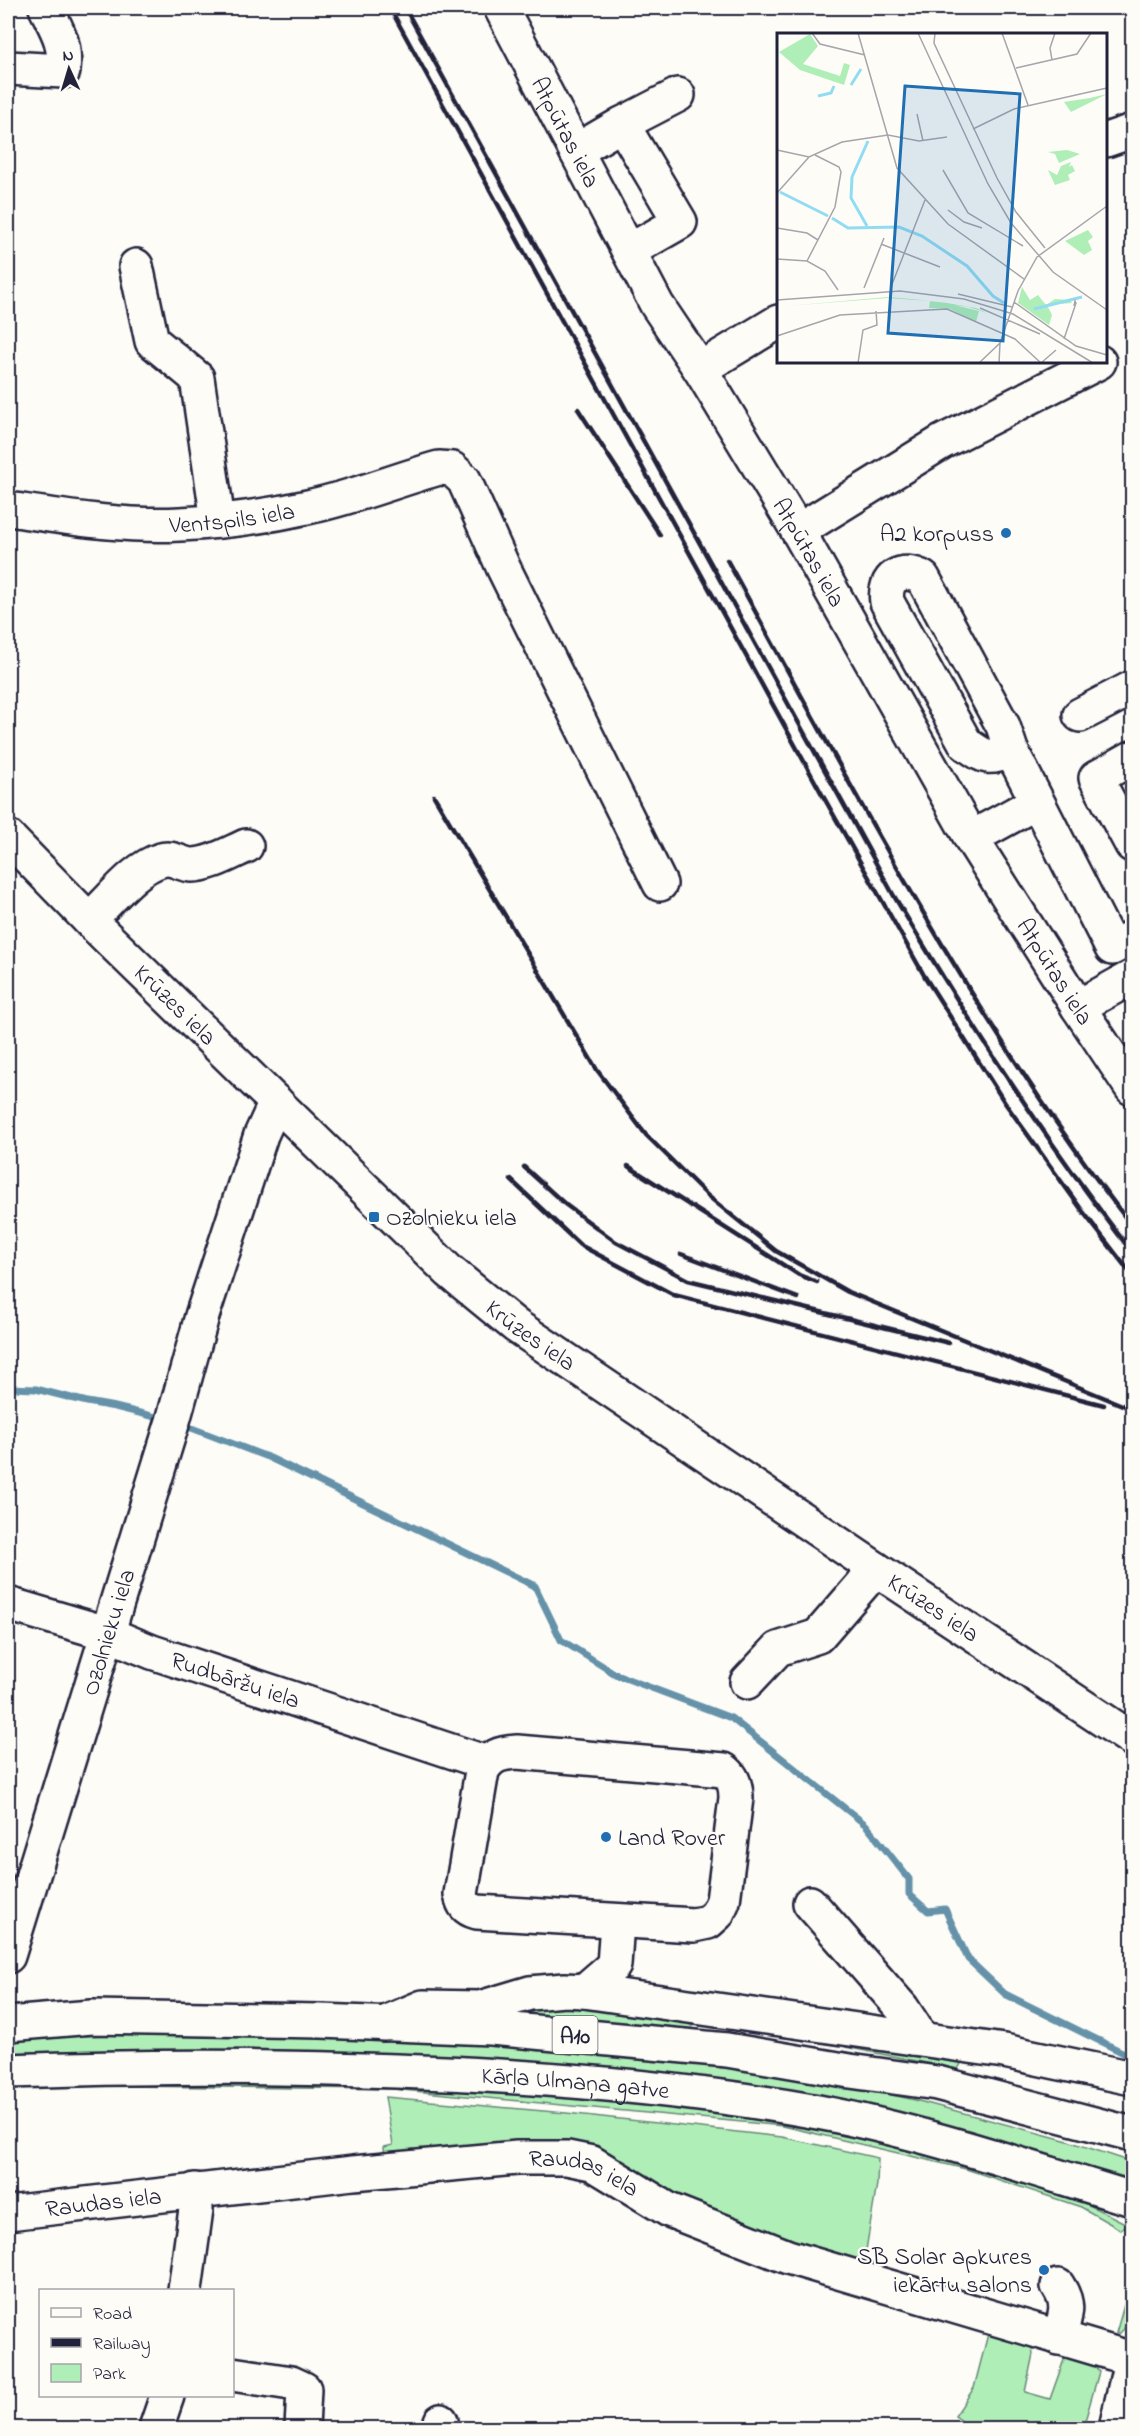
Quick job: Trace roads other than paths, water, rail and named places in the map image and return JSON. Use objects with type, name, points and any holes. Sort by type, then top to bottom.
[{"type":"main road","points":[[8,68],[63,71],[65,54],[62,39],[46,8]]},
{"type":"main road","name":"Atpūtas iela","points":[[501,8],[657,305],[700,369],[798,531],[971,838],[1132,1088]]},
{"type":"main road","points":[[576,151],[678,95]]},
{"type":"main road","points":[[622,124],[680,222],[629,251]]},
{"type":"main road","points":[[1107,140],[1132,131]]},
{"type":"main road","points":[[136,266],[152,341],[197,378],[218,521]]},
{"type":"main road","points":[[700,369],[777,323]]},
{"type":"main road","points":[[798,531],[942,442],[1095,363]]},
{"type":"main road","name":"Ventspils iela","points":[[8,508],[77,519],[179,525],[312,506],[439,468],[452,469],[464,480],[504,569],[660,884]]},
{"type":"main road","points":[[1011,750],[996,758],[986,757],[966,744],[887,602],[885,590],[892,578],[907,572],[923,578],[1003,726],[1011,750],[1112,948],[1132,937]]},
{"type":"main road","points":[[1080,715],[1132,688]]},
{"type":"main road","points":[[1132,758],[1096,778],[1132,845]]},
{"type":"main road","points":[[971,838],[1037,802]]},
{"type":"main road","name":"Krūzes iela","points":[[8,837],[448,1270],[516,1326],[1132,1739]]},
{"type":"main road","points":[[90,920],[131,879],[151,864],[163,859],[176,859],[191,865],[246,846]]},
{"type":"main road","points":[[1078,1007],[1132,977]]},
{"type":"main road","name":"Ozolnieku iela","points":[[8,1956],[173,1421],[202,1316],[261,1135],[276,1102]]},
{"type":"main road","points":[[747,1682],[778,1649],[818,1636],[876,1569]]},
{"type":"main road","name":"Rudbāržu iela","points":[[8,1604],[106,1633],[152,1652],[476,1759]]},
{"type":"main road","points":[[517,1752],[724,1770],[730,1774],[736,1788],[736,1798],[723,1901],[717,1914],[708,1922],[694,1925],[617,1922],[477,1912],[462,1904],[461,1894],[482,1771],[476,1759],[489,1759],[502,1753],[517,1752]]},
{"type":"main road","points":[[810,1903],[902,2008],[915,2028],[913,2038]]},
{"type":"main road","points":[[584,1991],[614,1965],[617,1922]]},
{"type":"main road","points":[[614,1965],[651,2001],[714,2029],[768,2036],[850,2071]]},
{"type":"main road","points":[[383,2024],[423,2007],[480,2008],[530,1993],[584,1991],[1004,2051],[1132,2078]]},
{"type":"main road","points":[[8,2010],[92,2017]]},
{"type":"main road","name":"Kārļa Ulmaņa gatve","points":[[8,2024],[92,2017],[383,2024],[491,2028],[727,2050],[937,2083],[1132,2134]]},
{"type":"main road","name":"Kārļa Ulmaņa gatve","points":[[8,2071],[123,2066],[251,2066],[485,2074],[712,2094],[821,2113],[922,2136],[1132,2199]]},
{"type":"main road","name":"Raudas iela","points":[[8,2213],[195,2190],[517,2158],[567,2158],[592,2163],[669,2210],[788,2257],[1132,2358]]},
{"type":"main road","points":[[185,2289],[196,2209],[195,2190]]},
{"type":"main road","points":[[1058,2286],[1066,2298],[1066,2312],[1059,2338]]},
{"type":"main road","points":[[1116,2428],[1132,2358]]},
{"type":"main road","points":[[234,2374],[291,2384],[304,2389],[302,2428]]},
{"type":"main road","points":[[156,2428],[167,2397]]},
{"type":"waterway","points":[[8,1392],[10,1388],[36,1389],[164,1419]]},
{"type":"waterway","points":[[181,1424],[270,1458],[535,1586],[561,1640],[617,1675],[731,1718],[866,1825],[909,1879],[909,1894],[928,1911],[945,1909],[968,1959],[1005,1994],[1126,2054]]},
{"type":"railway","points":[[390,8],[823,796],[925,977],[1005,1103],[1132,1275]]},
{"type":"railway","points":[[405,8],[894,896],[1007,1078],[1068,1166],[1132,1252]]},
{"type":"railway","points":[[578,409],[660,535]]},
{"type":"railway","points":[[727,560],[868,816],[967,985],[1074,1148],[1132,1226]]},
{"type":"railway","points":[[434,796],[597,1070],[646,1135],[708,1196],[776,1251],[848,1292],[1132,1409]]},
{"type":"railway","points":[[628,1166],[799,1275],[817,1282]]},
{"type":"railway","points":[[524,1167],[566,1205],[616,1242],[688,1280],[949,1343]]},
{"type":"railway","points":[[511,1180],[580,1245],[674,1295],[1104,1405]]},
{"type":"railway","points":[[681,1254],[798,1298]]},
{"type":"place","name":"A2 korpuss","points":[[1006,533]]},
{"type":"place","name":"Ozolnieku iela","points":[[374,1217]]},
{"type":"place","name":"Land Rover","points":[[606,1837]]},
{"type":"place","name":"SB Solar apkures iekārtu salons","points":[[1044,2270]]}]
